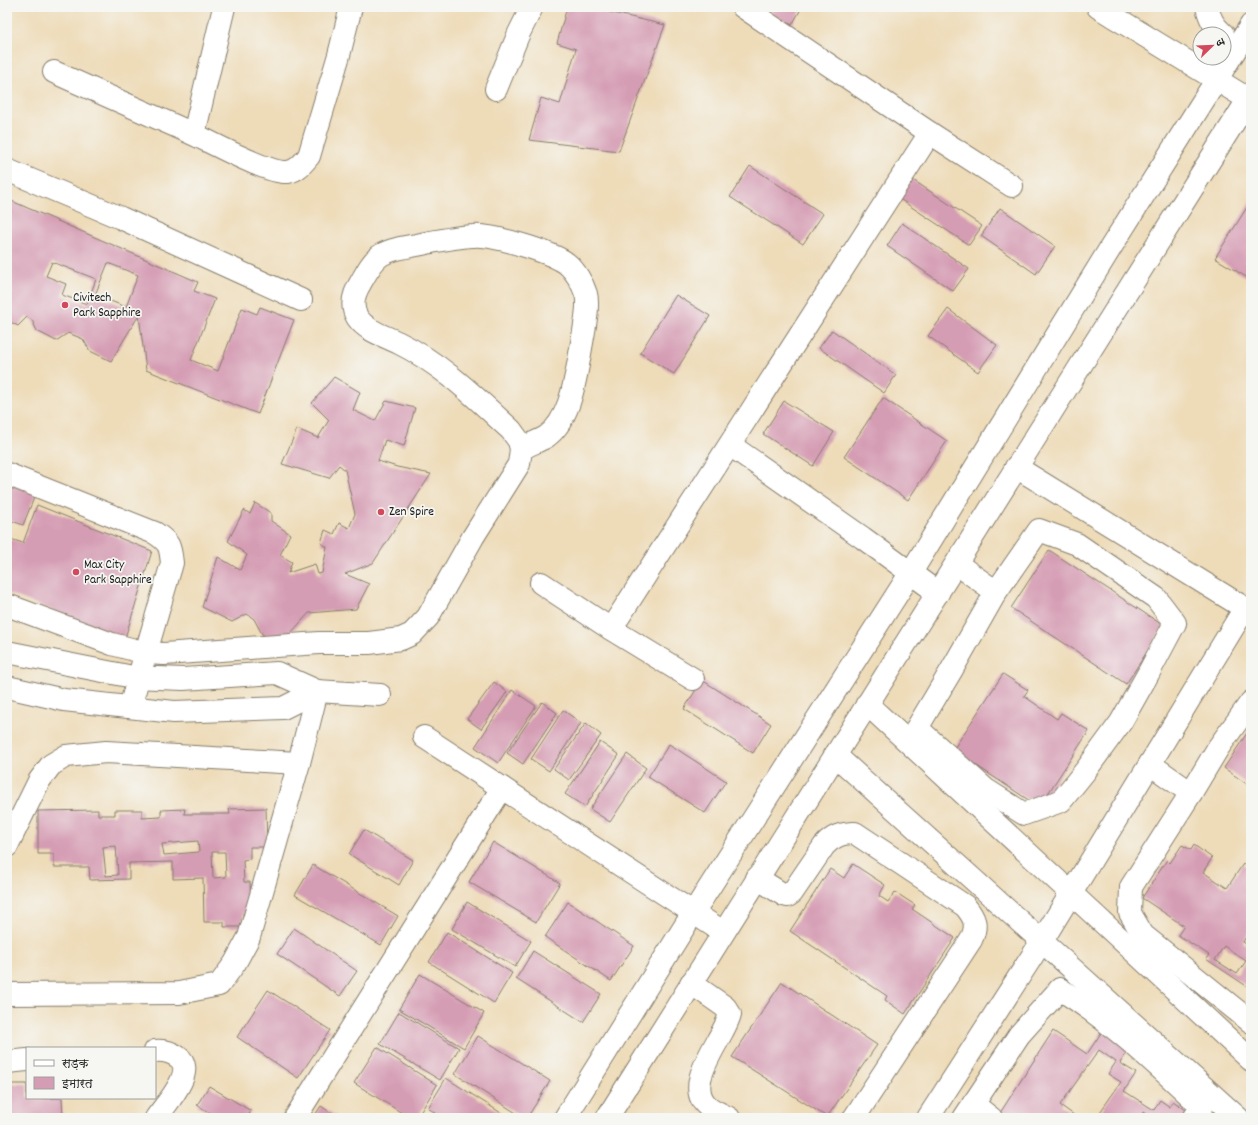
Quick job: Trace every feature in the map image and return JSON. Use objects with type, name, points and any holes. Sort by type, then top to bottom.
[{"type":"street","points":[[194,134],[224,7]]},
{"type":"street","points":[[54,72],[194,134],[250,161],[273,170],[287,172],[298,169],[309,156],[339,55],[351,7]]},
{"type":"street","points":[[496,89],[519,33],[532,7]]},
{"type":"street","points":[[578,1098],[609,1117],[723,932],[957,564],[1016,467],[1250,97],[1217,80],[1098,7]]},
{"type":"street","points":[[1207,7],[1211,20],[1216,26]]},
{"type":"street","points":[[748,8],[930,133],[1012,186]]},
{"type":"street","points":[[1232,36],[1251,25]]},
{"type":"street","points":[[565,1118],[693,913],[910,574],[1107,253],[1217,80],[1221,66]]},
{"type":"street","points":[[611,629],[930,133]]},
{"type":"street","points":[[7,170],[122,218],[301,300]]},
{"type":"street","points":[[7,605],[112,644],[146,653],[164,654],[320,643],[369,643],[400,639],[412,634],[428,617],[472,537],[519,464],[522,449],[519,441],[511,430],[434,363],[413,350],[364,326],[356,315],[352,299],[357,288],[371,266],[381,256],[394,250],[429,242],[474,236],[492,237],[545,252],[566,263],[576,274],[587,295],[587,301],[575,381],[566,410],[556,427],[546,436],[522,449]]},
{"type":"street","points":[[730,445],[863,538],[910,574],[938,593]]},
{"type":"street","points":[[928,1118],[1042,941],[1150,764],[1248,610],[1016,467]]},
{"type":"street","points":[[7,474],[155,533],[166,540],[171,551],[172,563],[130,707]]},
{"type":"street","points":[[1038,530],[1078,544],[1156,598],[1175,623],[1120,722],[1086,770],[1061,801],[1024,814],[985,789],[917,728],[996,592],[1038,530]]},
{"type":"street","points":[[957,564],[996,592]]},
{"type":"street","points":[[542,583],[611,629],[693,679]]},
{"type":"street","points":[[7,652],[139,677],[182,679],[277,673],[318,691],[380,695]]},
{"type":"street","points":[[7,687],[64,700],[174,712],[283,708],[318,691]]},
{"type":"street","points":[[7,994],[179,993],[220,985],[235,963],[249,937],[318,691]]},
{"type":"street","points":[[1251,702],[1218,748],[1131,887],[1130,914],[1142,935],[1251,1022]]},
{"type":"street","points":[[867,704],[1251,1060]]},
{"type":"street","points":[[424,737],[723,932]]},
{"type":"street","points":[[7,846],[39,781],[52,764],[66,756],[106,752],[299,763]]},
{"type":"street","points":[[835,754],[1238,1118]]},
{"type":"street","points":[[1150,764],[1190,793]]},
{"type":"street","points":[[295,1118],[502,788]]},
{"type":"street","points":[[757,878],[788,896],[792,893],[829,840],[838,835],[855,833],[965,906],[975,921],[975,931],[971,940],[854,1118]]},
{"type":"street","points":[[691,983],[725,1007],[730,1014],[728,1024],[701,1071],[698,1082],[700,1096],[709,1107],[729,1118]]},
{"type":"street","points":[[991,1118],[968,1111],[1019,1035],[1060,989],[1085,1005],[1157,1066],[1202,1107],[1194,1118]]},
{"type":"street","points":[[156,1051],[163,1050],[173,1054],[182,1059],[185,1066],[184,1077],[156,1118]]},
{"type":"street","points":[[7,1062],[26,1060]]},
{"type":"building","points":[[567,7],[588,7],[665,25],[619,151],[529,140],[541,98],[560,104],[576,49],[557,43]]},
{"type":"building","points":[[774,7],[802,7],[792,25],[771,13]]},
{"type":"building","points":[[750,166],[823,214],[803,244],[730,197]]},
{"type":"building","points":[[910,178],[982,226],[969,245],[898,198]]},
{"type":"building","name":"Civitech Park Sapphire","points":[[7,199],[198,282],[194,291],[215,299],[191,360],[218,371],[242,308],[257,314],[260,307],[294,320],[258,414],[146,370],[139,315],[111,361],[90,351],[83,339],[68,333],[56,341],[37,331],[32,320],[27,317],[18,326],[7,320]],"holes":[[[52,262],[96,279],[87,304],[62,295],[66,284],[46,276]],[[108,263],[138,275],[126,307],[95,295]]]},
{"type":"building","points":[[1251,201],[1251,280],[1215,258]]},
{"type":"building","points":[[1000,208],[1055,246],[1036,274],[981,236]]},
{"type":"building","points":[[902,223],[969,269],[953,291],[887,246]]},
{"type":"building","points":[[676,295],[710,316],[674,374],[640,353]]},
{"type":"building","points":[[948,309],[997,345],[978,372],[928,336]]},
{"type":"building","points":[[832,330],[896,375],[884,393],[819,348]]},
{"type":"building","name":"Zen Spire","points":[[334,377],[360,392],[353,410],[375,421],[386,401],[415,408],[404,446],[385,440],[378,461],[397,467],[431,474],[373,563],[345,574],[369,584],[356,609],[309,613],[281,644],[262,634],[254,619],[247,614],[232,622],[202,607],[218,557],[240,570],[247,555],[228,541],[244,510],[250,514],[255,503],[271,513],[271,521],[290,534],[280,555],[292,562],[288,573],[315,564],[318,574],[322,573],[327,547],[321,543],[325,530],[334,534],[339,523],[349,528],[355,514],[345,470],[339,465],[329,478],[282,464],[297,429],[318,438],[329,420],[312,403]]},
{"type":"building","points":[[883,398],[947,441],[908,500],[844,457]]},
{"type":"building","points":[[784,401],[834,432],[813,466],[763,434]]},
{"type":"building","points":[[7,482],[36,493],[23,525],[7,519]]},
{"type":"building","name":"Max City Park Sapphire","points":[[37,505],[152,551],[125,638],[7,593],[7,538],[23,543]]},
{"type":"building","points":[[1049,550],[1164,626],[1126,684],[1011,608]]},
{"type":"building","points":[[1003,674],[1028,690],[1024,696],[1057,719],[1061,713],[1089,731],[1039,807],[953,750]]},
{"type":"building","points":[[702,680],[771,724],[753,753],[684,709]]},
{"type":"building","points":[[494,682],[507,692],[481,729],[467,719]]},
{"type":"building","points":[[512,690],[536,706],[498,763],[475,747]]},
{"type":"building","points":[[542,702],[557,713],[523,764],[507,753]]},
{"type":"building","points":[[563,710],[581,723],[549,771],[531,759]]},
{"type":"building","points":[[586,723],[601,735],[569,780],[554,769]]},
{"type":"building","points":[[1251,727],[1251,787],[1224,768]]},
{"type":"building","points":[[600,742],[619,755],[585,807],[565,794]]},
{"type":"building","points":[[669,744],[726,781],[705,813],[648,777]]},
{"type":"building","points":[[627,754],[646,768],[610,822],[590,809]]},
{"type":"building","points":[[266,808],[267,847],[250,847],[250,859],[243,860],[244,882],[250,882],[251,913],[243,913],[244,927],[224,927],[224,922],[204,922],[203,878],[173,879],[173,862],[129,863],[129,879],[90,880],[89,867],[54,867],[54,854],[38,854],[38,811],[98,810],[98,815],[115,815],[115,810],[142,810],[142,818],[161,817],[161,810],[185,809],[184,814],[230,814],[229,809]],"holes":[[[198,841],[199,852],[164,855],[162,844]],[[116,846],[118,875],[106,876],[103,847]],[[212,852],[225,852],[226,877],[213,878]]]},
{"type":"building","points":[[364,830],[413,860],[399,885],[349,854]]},
{"type":"building","points":[[493,842],[560,883],[536,922],[469,882]]},
{"type":"building","points":[[1182,845],[1191,850],[1194,845],[1212,858],[1203,872],[1227,888],[1243,864],[1251,870],[1251,929],[1243,942],[1251,947],[1251,989],[1206,959],[1209,955],[1178,935],[1184,926],[1142,898],[1167,860],[1170,863]],"holes":[[[1224,946],[1246,961],[1237,974],[1215,960]]]},
{"type":"building","points":[[853,864],[885,885],[879,896],[888,902],[895,892],[915,905],[912,909],[955,938],[905,1014],[885,1000],[887,996],[790,931],[830,869],[844,878]]},
{"type":"building","points":[[313,865],[398,916],[381,945],[295,895]]},
{"type":"building","points":[[467,902],[531,941],[515,967],[452,929]]},
{"type":"building","points":[[568,902],[634,946],[611,981],[545,937]]},
{"type":"building","points":[[294,928],[357,971],[340,996],[277,954]]},
{"type":"building","points":[[447,932],[512,973],[494,1003],[429,962]]},
{"type":"building","points":[[533,951],[601,994],[583,1022],[516,979]]},
{"type":"building","points":[[420,974],[484,1013],[464,1048],[399,1009]]},
{"type":"building","points":[[782,982],[877,1045],[827,1117],[732,1057]]},
{"type":"building","points":[[268,990],[330,1030],[298,1078],[237,1037]]},
{"type":"building","points":[[399,1012],[459,1048],[440,1080],[380,1044]]},
{"type":"building","points":[[1103,1030],[1130,1048],[1120,1063],[1136,1073],[1124,1091],[1154,1110],[1160,1100],[1170,1107],[1173,1101],[1192,1114],[1189,1118],[1152,1118],[1143,1112],[1139,1118],[1096,1118],[1121,1082],[1108,1074],[1116,1062],[1099,1050],[1060,1105],[1078,1118],[1000,1118],[998,1116],[1053,1031],[1087,1054]]},
{"type":"building","points":[[478,1036],[550,1081],[527,1118],[524,1118],[455,1074]]},
{"type":"building","points":[[377,1047],[437,1085],[417,1118],[410,1118],[354,1083]]},
{"type":"building","points":[[446,1078],[509,1118],[443,1118],[428,1108]]},
{"type":"building","points":[[7,1084],[26,1084],[26,1099],[62,1099],[63,1118],[7,1118]]},
{"type":"building","points":[[209,1086],[251,1111],[247,1118],[218,1118],[197,1105]]},
{"type":"building","points":[[321,1106],[339,1118],[313,1118]]},
{"type":"place","name":"Civitech Park Sapphire","points":[[65,305]]},
{"type":"place","name":"Zen Spire","points":[[381,512]]},
{"type":"place","name":"Max City Park Sapphire","points":[[76,572]]}]
